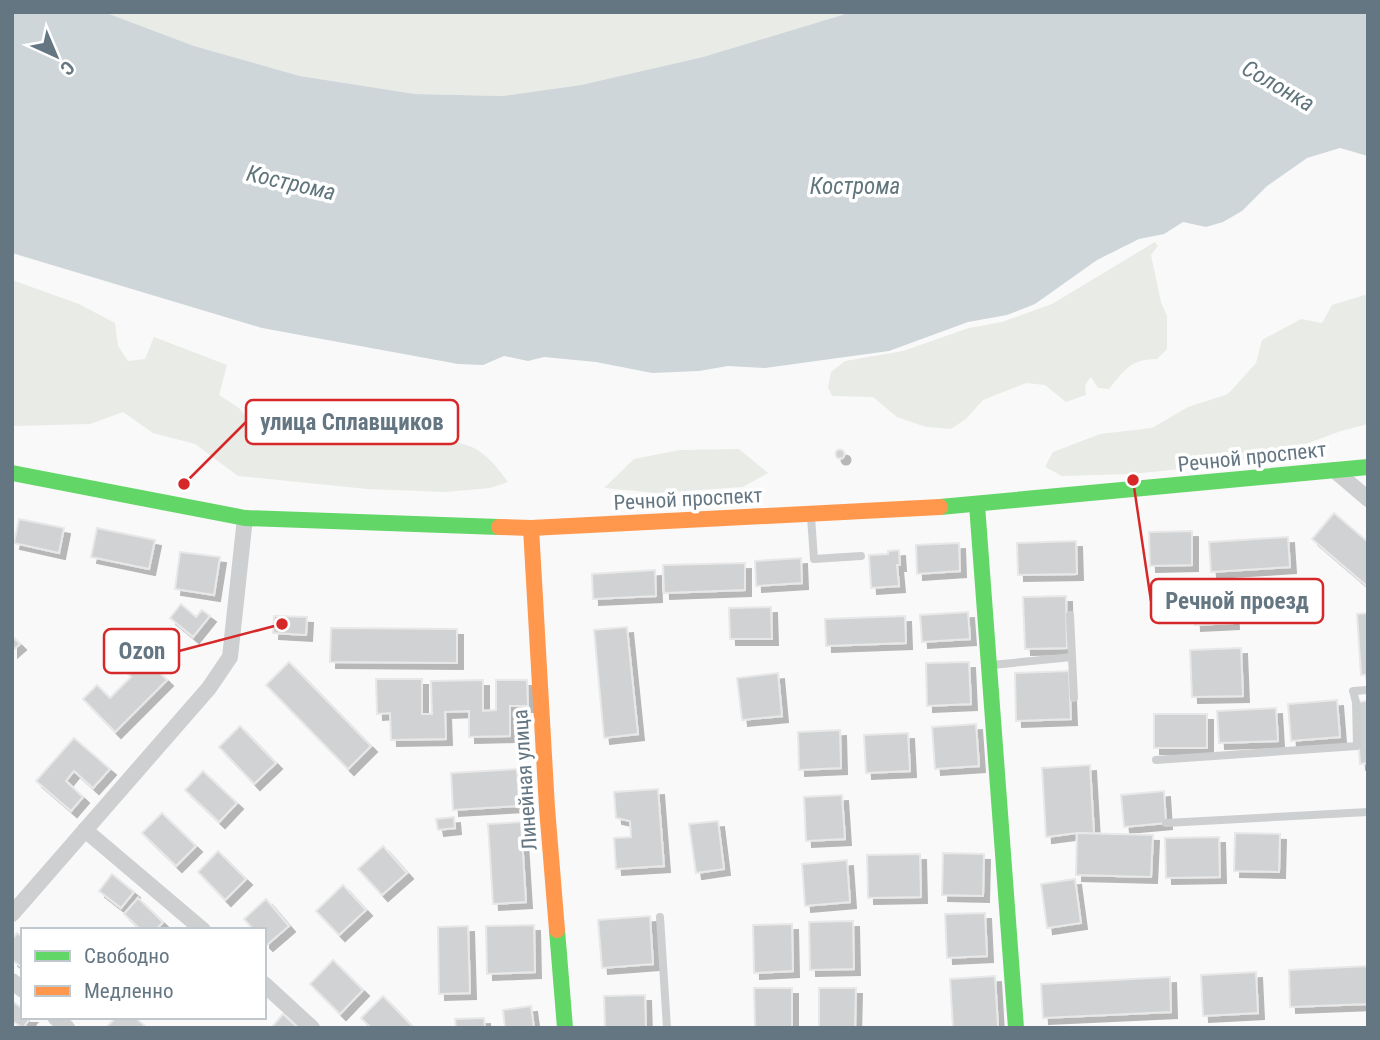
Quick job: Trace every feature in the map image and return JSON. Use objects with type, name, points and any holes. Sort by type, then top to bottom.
[{"type":"street","name":"Речной проспект","points":[[12,473],[245,518],[531,528],[977,505],[1368,467]]},
{"type":"street","points":[[1334,470],[1368,499]]},
{"type":"street","points":[[977,505],[1016,1028]]},
{"type":"street","points":[[12,914],[209,688],[230,657],[245,518]]},
{"type":"street","name":"Линейная улица","points":[[531,528],[547,808],[565,1028]]},
{"type":"street","points":[[85,830],[201,928]]},
{"type":"street","points":[[266,986],[312,1028]]},
{"type":"lane","points":[[811,514],[814,559],[861,556]]},
{"type":"lane","points":[[1070,615],[1074,698]]},
{"type":"lane","points":[[989,665],[1072,657]]},
{"type":"lane","points":[[1156,760],[1357,746],[1356,702],[1353,691],[1368,690]]},
{"type":"lane","points":[[1167,823],[1368,812]]},
{"type":"lane","points":[[660,917],[667,1028]]},
{"type":"shaded area","points":[[104,12],[852,12],[703,57],[581,85],[502,96],[415,94],[300,76],[194,46]]},
{"type":"shaded area","points":[[1155,242],[1158,246],[1151,255],[1161,302],[1167,316],[1167,349],[1157,359],[1134,363],[1109,389],[1098,388],[1091,377],[1085,385],[1086,395],[1066,402],[1045,385],[1026,383],[983,400],[966,419],[951,429],[926,427],[897,417],[873,397],[832,396],[828,387],[831,372],[845,361],[903,351],[969,328],[1002,322],[1052,304]]},
{"type":"shaded area","points":[[12,280],[79,304],[115,323],[118,346],[128,361],[145,359],[154,337],[227,365],[219,395],[239,408],[257,430],[279,424],[326,420],[398,428],[475,449],[491,461],[508,482],[490,488],[446,492],[367,489],[238,476],[195,444],[153,433],[123,412],[90,424],[12,426]]},
{"type":"shaded area","points":[[1368,294],[1368,424],[1292,449],[1220,465],[1132,474],[1062,476],[1045,467],[1053,452],[1100,434],[1152,428],[1188,407],[1228,394],[1256,363],[1262,340],[1301,319],[1322,323],[1332,305]]},
{"type":"shaded area","points":[[739,449],[768,473],[743,487],[656,493],[604,488],[634,459],[680,450]]},
{"type":"water","name":"Кострома","points":[[12,12],[104,12],[194,46],[300,76],[415,94],[502,96],[581,85],[703,57],[852,12],[1368,12],[1368,156],[1340,148],[1307,158],[1267,186],[1242,211],[1223,222],[1206,227],[1183,222],[1164,234],[1139,239],[1097,260],[1035,304],[1007,315],[968,322],[889,351],[765,368],[728,366],[699,371],[652,373],[596,362],[544,357],[528,361],[504,356],[483,365],[458,364],[262,328],[12,253]]},
{"type":"building","points":[[840,450],[844,454],[840,458],[836,454]]},
{"type":"building","points":[[1334,513],[1368,542],[1368,587],[1312,539]]},
{"type":"building","points":[[19,519],[64,528],[59,553],[14,543]]},
{"type":"building","points":[[97,528],[155,540],[149,569],[91,557]]},
{"type":"building","points":[[1192,531],[1192,565],[1150,566],[1149,532]]},
{"type":"building","points":[[1288,537],[1290,567],[1211,572],[1209,542]]},
{"type":"building","points":[[1076,541],[1077,574],[1018,575],[1017,543]]},
{"type":"building","points":[[959,543],[960,571],[917,574],[916,545]]},
{"type":"building","points":[[899,550],[899,586],[871,588],[869,555],[888,554],[888,551]]},
{"type":"building","points":[[180,552],[220,557],[214,595],[175,589]]},
{"type":"building","points":[[801,558],[802,583],[756,586],[755,561]]},
{"type":"building","points":[[745,563],[745,590],[664,593],[663,565]]},
{"type":"building","points":[[655,570],[656,596],[593,599],[592,574]]},
{"type":"building","points":[[1231,587],[1233,623],[1195,625],[1193,590]]},
{"type":"building","points":[[1066,596],[1067,648],[1025,649],[1023,597]]},
{"type":"building","points":[[181,604],[196,617],[202,610],[210,616],[193,637],[170,618]]},
{"type":"building","points":[[771,607],[772,639],[730,639],[729,608]]},
{"type":"building","points":[[968,612],[970,639],[922,642],[920,615]]},
{"type":"building","points":[[1368,613],[1368,675],[1361,675],[1357,614]]},
{"type":"building","points":[[274,616],[307,617],[306,635],[273,633]]},
{"type":"building","points":[[905,616],[906,643],[826,646],[825,619]]},
{"type":"building","points":[[627,627],[638,734],[604,738],[594,630]]},
{"type":"building","points":[[331,628],[457,629],[457,663],[330,662]]},
{"type":"building","points":[[12,636],[20,644],[12,651]]},
{"type":"building","points":[[134,647],[167,680],[115,732],[83,699],[97,685],[110,698],[131,677],[118,663]]},
{"type":"building","points":[[1241,648],[1243,696],[1192,697],[1190,650]]},
{"type":"building","points":[[289,662],[371,746],[348,769],[266,685]]},
{"type":"building","points":[[969,662],[971,704],[927,706],[926,663]]},
{"type":"building","points":[[1069,671],[1071,719],[1016,721],[1015,673]]},
{"type":"building","points":[[778,673],[782,716],[742,720],[737,678]]},
{"type":"building","points":[[376,679],[422,679],[422,714],[432,714],[431,681],[483,680],[483,711],[496,710],[496,680],[527,680],[528,706],[510,706],[510,736],[469,737],[469,711],[445,712],[446,739],[391,740],[390,713],[377,714]]},
{"type":"building","points":[[1337,700],[1340,737],[1291,741],[1288,704]]},
{"type":"building","points":[[1368,701],[1368,763],[1360,764],[1356,702]]},
{"type":"building","points":[[1276,708],[1278,741],[1219,743],[1217,711]]},
{"type":"building","points":[[1154,714],[1207,714],[1207,748],[1154,748]]},
{"type":"building","points":[[976,724],[979,766],[935,769],[932,727]]},
{"type":"building","points":[[240,726],[276,763],[254,784],[219,747]]},
{"type":"building","points":[[840,730],[841,768],[799,770],[798,732]]},
{"type":"building","points":[[908,733],[910,771],[866,773],[864,735]]},
{"type":"building","points":[[74,738],[110,769],[93,788],[74,771],[66,781],[83,797],[71,811],[36,781]]},
{"type":"building","points":[[1090,765],[1094,834],[1046,837],[1042,768]]},
{"type":"building","points":[[517,769],[519,806],[453,810],[451,773]]},
{"type":"building","points":[[203,771],[237,803],[219,822],[185,790]]},
{"type":"building","points":[[658,789],[664,866],[616,869],[614,838],[631,837],[630,821],[616,818],[614,792]]},
{"type":"building","points":[[1164,791],[1166,823],[1124,827],[1121,795]]},
{"type":"building","points":[[842,795],[845,839],[806,841],[804,797]]},
{"type":"building","points":[[162,813],[196,846],[176,866],[142,833]]},
{"type":"building","points":[[454,817],[455,828],[438,830],[436,819]]},
{"type":"building","points":[[718,821],[724,869],[696,873],[689,824]]},
{"type":"building","points":[[521,822],[526,902],[493,904],[488,824]]},
{"type":"building","points":[[1077,833],[1153,835],[1151,877],[1076,875]]},
{"type":"building","points":[[1235,833],[1280,834],[1279,872],[1234,871]]},
{"type":"building","points":[[1219,837],[1220,877],[1166,878],[1165,838]]},
{"type":"building","points":[[383,846],[407,873],[382,895],[358,869]]},
{"type":"building","points":[[218,851],[246,879],[225,900],[198,872]]},
{"type":"building","points":[[943,853],[984,854],[983,896],[942,895]]},
{"type":"building","points":[[920,854],[921,897],[868,898],[867,855]]},
{"type":"building","points":[[847,860],[850,902],[805,906],[802,864]]},
{"type":"building","points":[[112,874],[134,892],[121,908],[99,891]]},
{"type":"building","points":[[1075,879],[1081,923],[1047,928],[1041,884]]},
{"type":"building","points":[[343,885],[366,910],[339,935],[316,911]]},
{"type":"building","points":[[138,898],[163,922],[158,928],[139,928],[124,914]]},
{"type":"building","points":[[266,899],[289,926],[267,945],[266,928],[252,928],[244,919]]},
{"type":"building","points":[[985,913],[987,956],[947,958],[945,914]]},
{"type":"building","points":[[650,916],[653,964],[602,968],[598,920]]},
{"type":"building","points":[[853,921],[854,969],[810,970],[809,922]]},
{"type":"building","points":[[792,924],[793,971],[754,973],[753,925]]},
{"type":"building","points":[[534,925],[535,972],[487,974],[486,926]]},
{"type":"building","points":[[468,926],[470,993],[439,994],[438,927]]},
{"type":"building","points":[[17,933],[21,936],[21,967],[12,960],[12,940]]},
{"type":"building","points":[[333,960],[363,990],[340,1014],[310,984]]},
{"type":"building","points":[[1368,966],[1368,1004],[1290,1007],[1289,970]]},
{"type":"building","points":[[1256,972],[1258,1013],[1203,1016],[1201,975]]},
{"type":"building","points":[[995,976],[998,1027],[953,1028],[950,979]]},
{"type":"building","points":[[1170,977],[1171,1012],[1043,1018],[1041,984]]},
{"type":"building","points":[[754,988],[792,988],[792,1028],[755,1028]]},
{"type":"building","points":[[819,988],[856,988],[855,1028],[819,1028]]},
{"type":"building","points":[[645,995],[646,1028],[605,1028],[604,996]]},
{"type":"building","points":[[383,996],[414,1028],[371,1028],[361,1018]]},
{"type":"building","points":[[12,1001],[21,1008],[21,1019],[30,1019],[23,1028],[12,1021]]},
{"type":"building","points":[[531,1006],[534,1028],[505,1028],[503,1010]]},
{"type":"building","points":[[283,1014],[298,1028],[271,1028]]},
{"type":"building","points":[[484,1018],[485,1028],[456,1028],[455,1019]]},
{"type":"building","points":[[114,1019],[137,1019],[147,1028],[106,1028]]},
{"type":"traffic: fast","points":[[940,507],[1368,467]]},
{"type":"traffic: fast","points":[[12,473],[245,518],[499,527]]},
{"type":"traffic: fast","points":[[977,505],[1016,1028]]},
{"type":"traffic: fast","points":[[557,930],[565,1028]]},
{"type":"traffic: slow","points":[[499,527],[531,528],[940,507]]},
{"type":"traffic: slow","points":[[531,528],[547,808],[557,930]]},
{"type":"place","name":"Речной проезд","points":[[1133,480]]},
{"type":"place","name":"улица Сплавщиков","points":[[184,484]]},
{"type":"place","name":"Ozon","points":[[282,624]]},
{"type":"water label","name":"Солонка","points":[[1278,86]]}]
